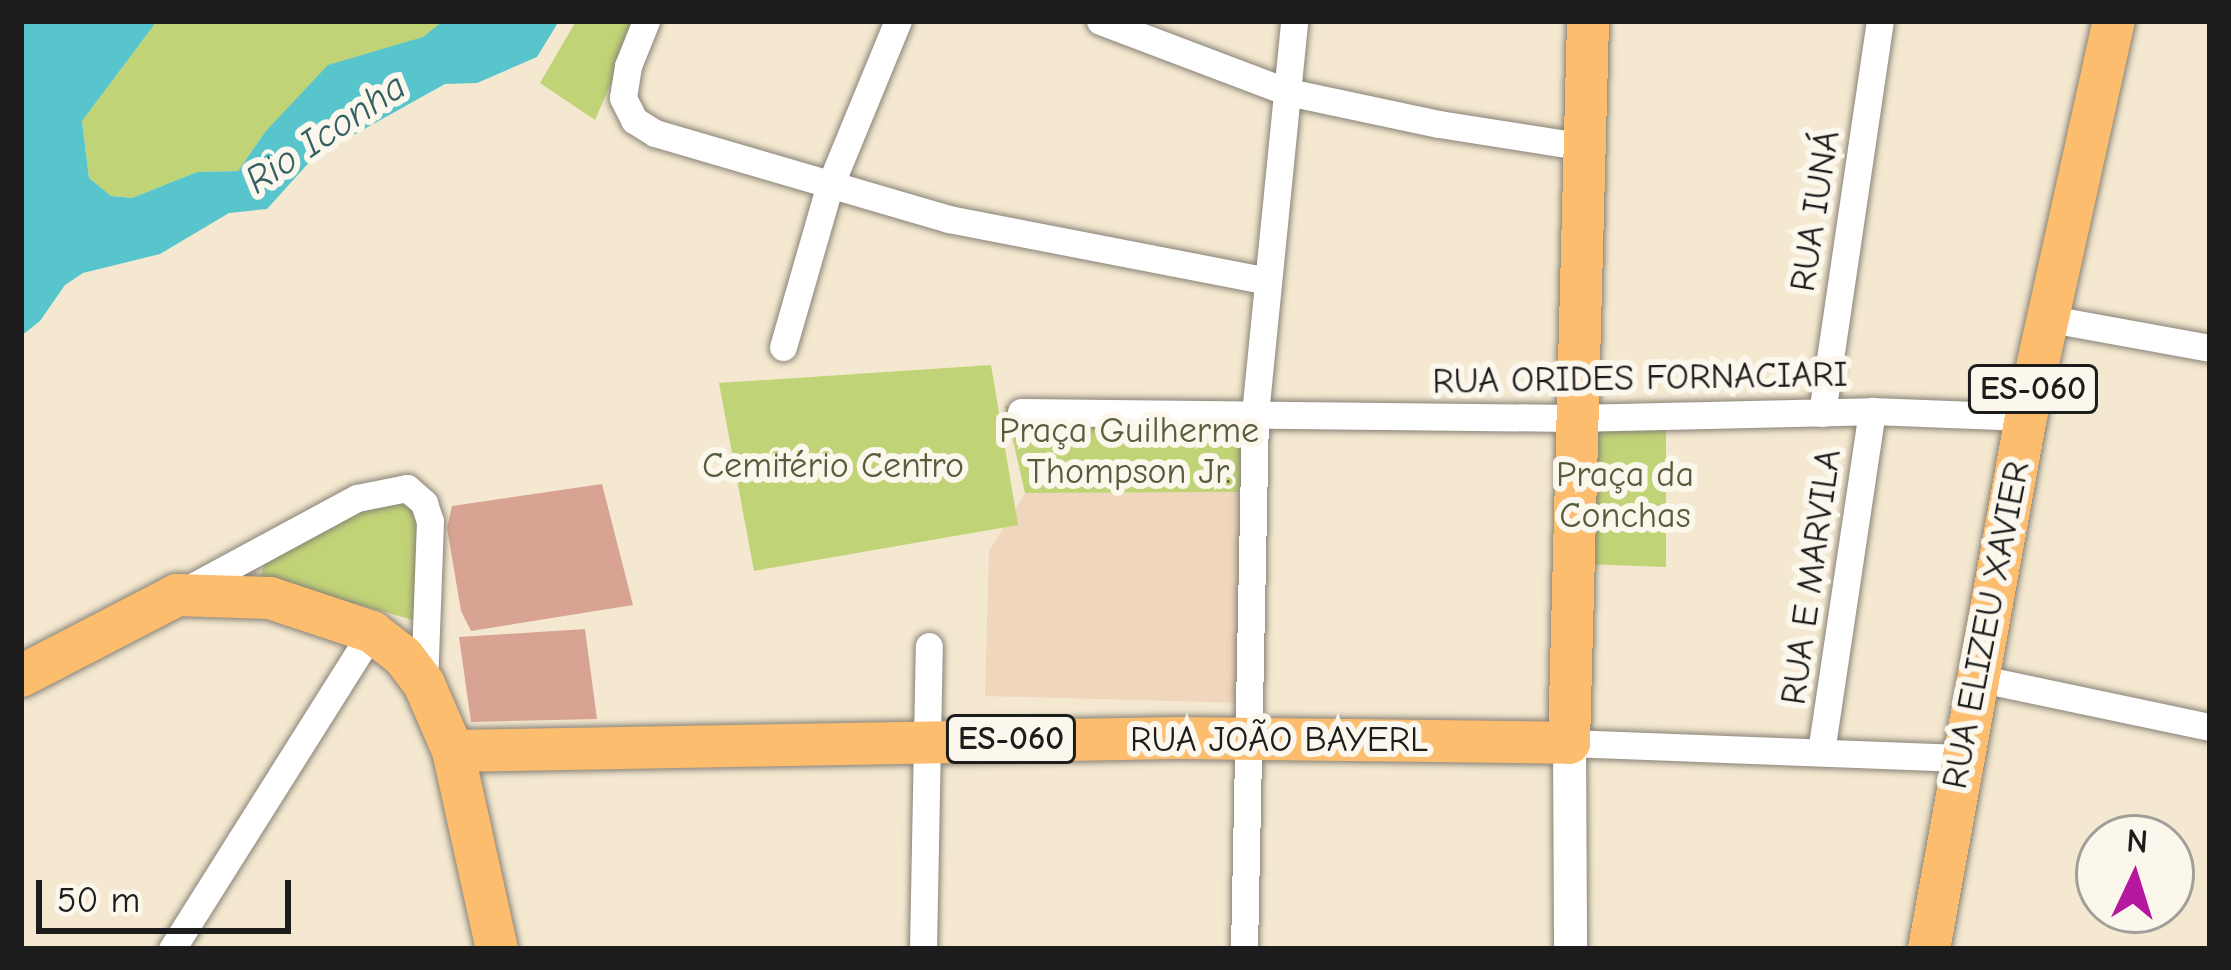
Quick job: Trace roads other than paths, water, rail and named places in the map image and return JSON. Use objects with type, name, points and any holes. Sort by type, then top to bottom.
[{"type":"main road","points":[[1569,743],[1588,21]]},
{"type":"main road","name":"RUA ELIZEU XAVIER","points":[[1929,949],[2026,417],[2114,21]]},
{"type":"main road","points":[[21,676],[178,595],[270,598],[372,632],[403,656],[424,684],[453,751],[497,949]]},
{"type":"main road","name":"RUA JOÃO BAYERL","points":[[453,751],[928,740],[1569,743]]},
{"type":"street","points":[[646,21],[628,66],[623,98],[634,120],[656,134],[829,188],[1041,241],[1264,280]]},
{"type":"street","points":[[783,347],[829,188],[898,21]]},
{"type":"street","points":[[1100,21],[1288,92],[1439,124],[1586,147]]},
{"type":"street","points":[[1244,949],[1255,414],[1264,280],[1294,21]]},
{"type":"street","name":"RUA IUNÁ","points":[[1822,412],[1880,21]]},
{"type":"street","points":[[2050,319],[2210,348]]},
{"type":"street","name":"RUA ORIDES FORNACIARI","points":[[1021,412],[1574,418],[1872,411],[2026,417]]},
{"type":"street","name":"RUA E MARVILA","points":[[1821,752],[1872,411]]},
{"type":"street","points":[[178,595],[357,498],[407,488],[424,503],[430,521],[424,684]]},
{"type":"street","points":[[172,949],[372,632]]},
{"type":"street","points":[[923,949],[929,646]]},
{"type":"street","points":[[1976,678],[2210,727]]},
{"type":"street","points":[[1569,743],[1570,949]]},
{"type":"street","name":"RUA JOÃO BAYERL","points":[[1569,743],[1961,758]]},
{"type":"water","name":"Rio Iconha","points":[[21,21],[157,21],[82,121],[89,178],[111,196],[132,198],[197,172],[238,171],[265,132],[328,65],[423,37],[443,21],[559,21],[537,57],[477,83],[445,84],[314,157],[267,209],[229,213],[160,254],[83,273],[65,285],[40,321],[21,336]]},
{"type":"park label","name":"Praça Guilherme Thompson Jr.","points":[[1129,450]]},
{"type":"park label","name":"Cemitério Centro","points":[[833,466]]},
{"type":"park label","name":"Praça da Conchas","points":[[1625,494]]}]
